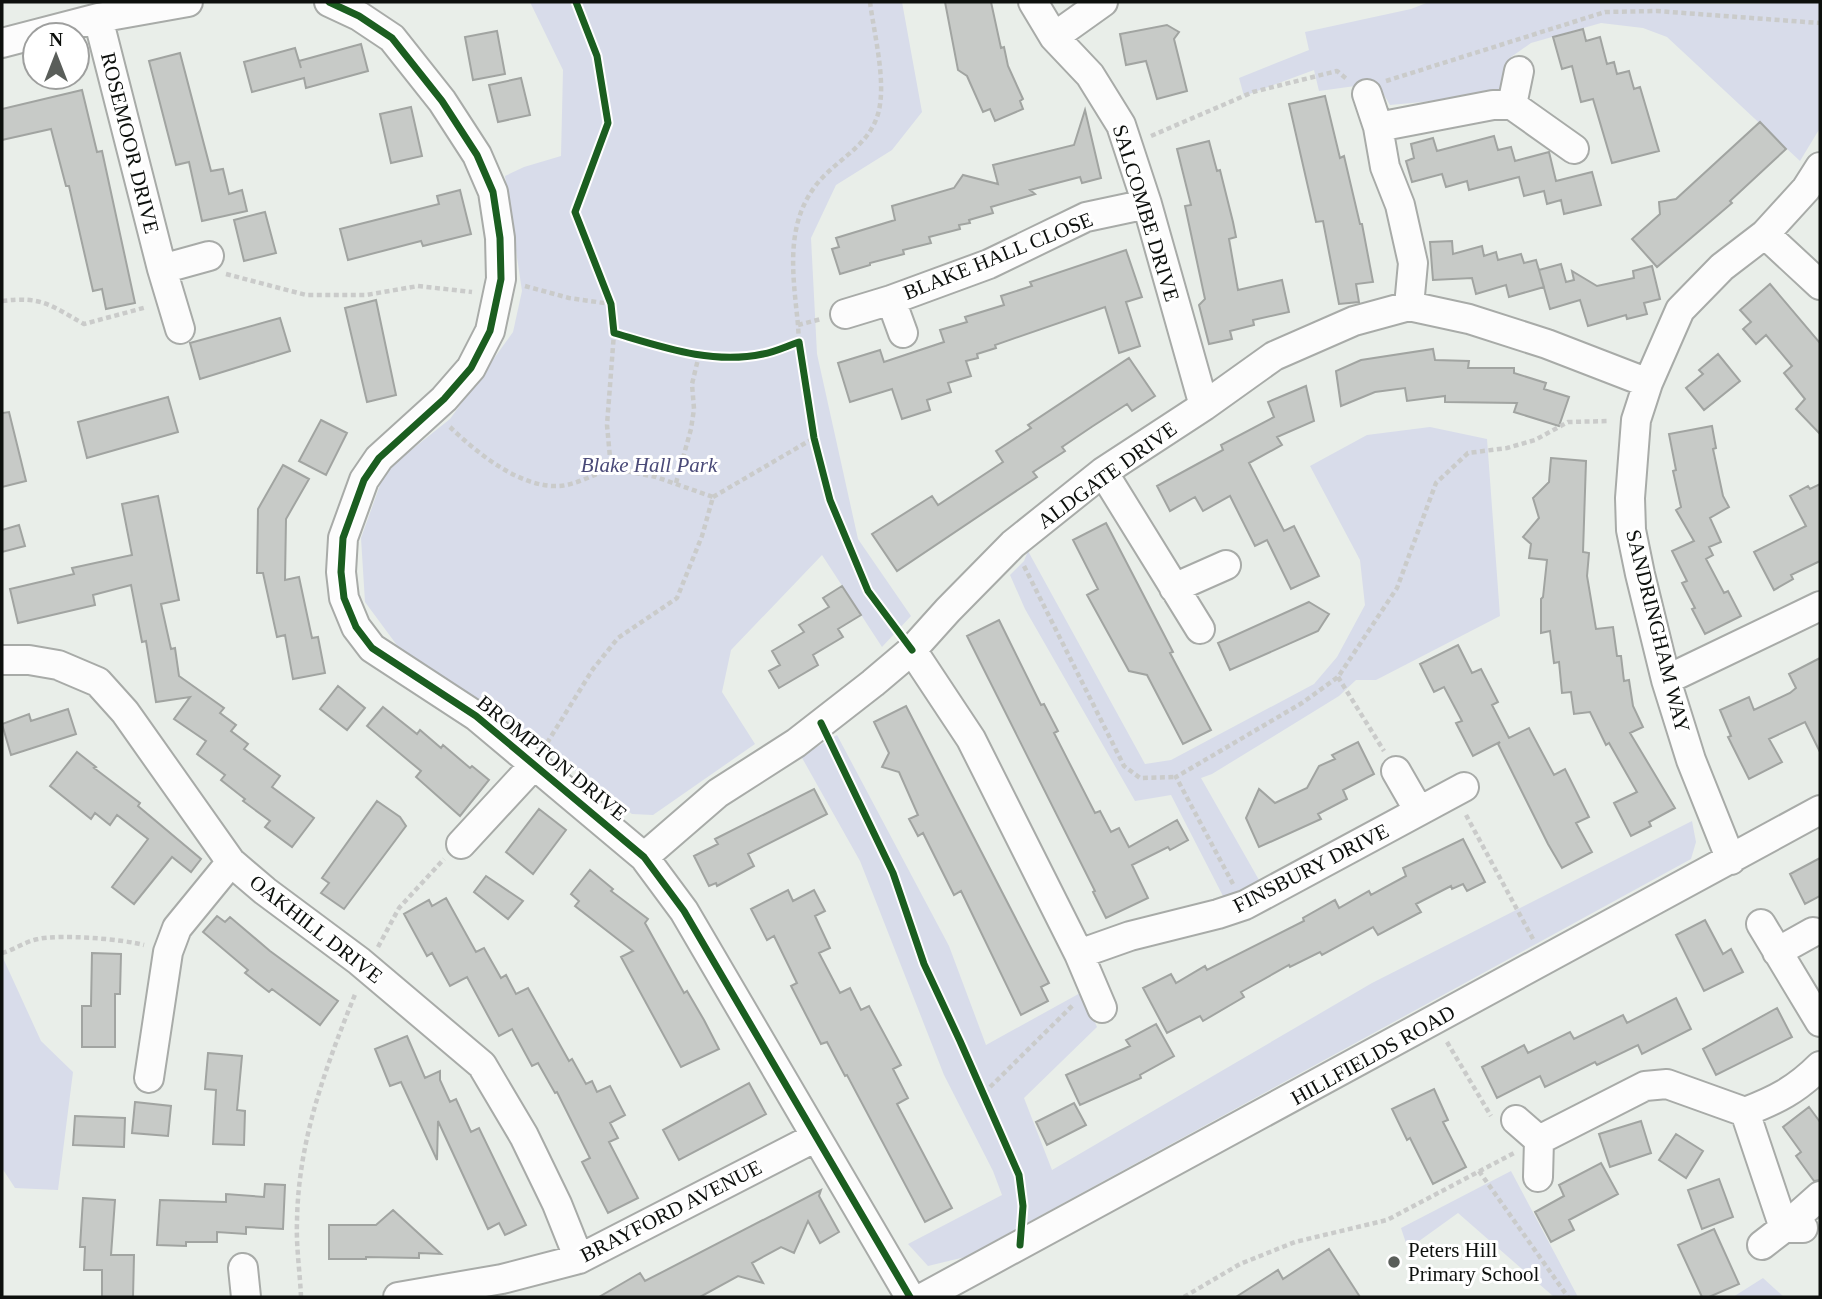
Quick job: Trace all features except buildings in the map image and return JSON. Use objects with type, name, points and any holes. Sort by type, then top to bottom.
[{"type":"street","points":[[2,43],[99,18],[188,2]]},
{"type":"street","name":"BROMPTON DRIVE","points":[[330,2],[359,16],[392,38],[442,101],[477,155],[493,192],[500,238],[500,287],[490,331],[471,368],[433,411],[379,458],[364,480],[342,538],[341,572],[344,598],[356,627],[372,648],[476,716],[645,857],[684,911],[910,1297]]},
{"type":"street","name":"SALCOMBE DRIVE","points":[[1033,2],[1054,37],[1090,75],[1121,125],[1147,204],[1204,406]]},
{"type":"street","points":[[1054,37],[1102,2]]},
{"type":"street","name":"ROSEMOOR DRIVE","points":[[99,18],[162,269],[180,329]]},
{"type":"street","points":[[1512,105],[1519,71]]},
{"type":"street","points":[[1367,94],[1378,127],[1385,167],[1400,205],[1413,263],[1409,306]]},
{"type":"street","points":[[1378,127],[1493,105],[1512,105],[1574,149]]},
{"type":"street","name":"SANDRINGHAM WAY","points":[[1731,860],[1691,760],[1666,680],[1631,530],[1630,498],[1636,420],[1648,383],[1681,310],[1722,267],[1765,234],[1806,189],[1820,167]]},
{"type":"street","name":"BLAKE HALL CLOSE","points":[[845,314],[989,264],[1086,217],[1147,204]]},
{"type":"street","points":[[1765,234],[1820,285]]},
{"type":"street","points":[[162,269],[209,256]]},
{"type":"street","name":"BLAKE HALL CLOSE","points":[[891,300],[903,332]]},
{"type":"street","name":"ALDGATE DRIVE","points":[[645,857],[718,793],[796,743],[912,650],[1013,544],[1103,472],[1274,356],[1354,321],[1409,306],[1482,323],[1547,344],[1648,383]]},
{"type":"street","points":[[1103,472],[1200,629]]},
{"type":"street","points":[[1174,588],[1226,565]]},
{"type":"street","points":[[1666,680],[1820,606]]},
{"type":"street","points":[[912,650],[971,739],[1079,954],[1098,999]]},
{"type":"street","name":"OAKHILL DRIVE","points":[[2,660],[29,660],[58,665],[98,682],[125,712],[231,862],[367,968],[482,1065],[524,1136],[557,1204],[579,1259]]},
{"type":"street","points":[[461,844],[534,765]]},
{"type":"street","points":[[1396,771],[1419,811]]},
{"type":"street","name":"FINSBURY DRIVE","points":[[1079,954],[1130,936],[1245,905],[1459,790]]},
{"type":"street","name":"HILLFIELDS ROAD","points":[[924,1297],[1820,810]]},
{"type":"street","points":[[149,1078],[169,952],[177,928],[231,862]]},
{"type":"street","points":[[1761,924],[1820,1023]]},
{"type":"street","points":[[1777,952],[1813,932]]},
{"type":"street","points":[[1538,1140],[1645,1086],[1667,1084],[1745,1112],[1801,1085],[1820,1066]]},
{"type":"street","points":[[1745,1112],[1786,1234],[1820,1196]]},
{"type":"street","points":[[1516,1120],[1538,1140],[1538,1177]]},
{"type":"street","name":"BRAYFORD AVENUE","points":[[398,1297],[502,1279],[579,1259],[816,1137]]},
{"type":"street","points":[[243,1268],[246,1297]]},
{"type":"path","points":[[801,356],[792,273],[794,239],[799,217],[822,178],[864,141],[877,115],[880,83],[870,2]]},
{"type":"path","points":[[1128,146],[1253,92],[1337,71],[1367,94],[1387,80],[1605,12],[1657,12],[1820,23]]},
{"type":"path","points":[[209,256],[221,273],[306,295],[366,295],[418,286],[500,287],[611,304]]},
{"type":"path","points":[[606,292],[612,314]]},
{"type":"path","points":[[2,301],[26,298],[46,303],[84,324],[172,301]]},
{"type":"path","points":[[798,325],[845,314]]},
{"type":"path","points":[[611,468],[607,425],[613,323]]},
{"type":"path","points":[[614,333],[625,336]]},
{"type":"path","points":[[787,346],[799,342]]},
{"type":"path","points":[[690,354],[709,357]]},
{"type":"path","points":[[676,483],[691,429],[694,408],[692,384],[699,355]]},
{"type":"path","points":[[433,411],[467,444],[528,480],[562,486],[611,468],[676,483],[713,497]]},
{"type":"path","points":[[1013,544],[1124,766],[1140,778],[1176,777],[1302,702],[1338,677],[1397,588],[1436,483],[1468,453],[1507,448],[1535,440],[1568,422],[1636,420]]},
{"type":"path","points":[[812,424],[817,450]]},
{"type":"path","points":[[534,765],[593,669],[618,638],[677,598],[702,536],[713,497],[814,438]]},
{"type":"path","points":[[1338,677],[1396,771]]},
{"type":"path","points":[[1176,777],[1245,905]]},
{"type":"path","points":[[1459,790],[1545,961]]},
{"type":"path","points":[[301,1297],[297,1221],[306,1143],[325,1070],[367,968],[399,908],[428,875],[461,844]]},
{"type":"path","points":[[2,953],[38,939],[58,938],[127,941],[169,952]]},
{"type":"path","points":[[984,1093],[1063,1013],[1098,999]]},
{"type":"path","points":[[1448,1045],[1495,1123],[1516,1120]]},
{"type":"path","points":[[979,1082],[988,1101]]},
{"type":"path","points":[[1184,1297],[1240,1264],[1295,1242],[1387,1220],[1538,1140]]},
{"type":"path","points":[[1479,1171],[1568,1297]]},
{"type":"green space","name":"Blake Hall Park","points":[[530,2],[902,2],[922,112],[892,150],[836,185],[811,238],[817,354],[858,539],[911,616],[882,647],[822,555],[731,650],[722,692],[755,744],[653,815],[632,814],[502,715],[399,648],[365,602],[361,538],[385,471],[450,419],[513,332],[522,291],[505,176],[561,156],[563,70]]},
{"type":"green space","points":[[1429,2],[1820,2],[1820,128],[1800,161],[1667,37],[1643,28],[1601,23],[1531,43],[1511,57],[1504,90],[1465,98],[1390,105],[1377,83],[1319,91],[1314,70],[1244,96],[1239,78],[1309,50],[1305,32],[1411,9]]},
{"type":"green space","points":[[1430,427],[1487,439],[1500,616],[1376,680],[1356,680],[1339,696],[1212,774],[1201,778],[1259,880],[1224,898],[1171,795],[1135,801],[1025,609],[1010,575],[1024,561],[1028,551],[1145,764],[1171,760],[1314,684],[1337,657],[1365,605],[1360,560],[1310,466],[1367,435]]},
{"type":"green space","points":[[837,735],[949,946],[986,1045],[1082,992],[1097,1027],[1024,1098],[1052,1170],[1372,983],[1692,821],[1696,842],[1691,859],[965,1257],[928,1266],[908,1244],[1002,1195],[993,1171],[944,1075],[860,861],[801,756]]},
{"type":"green space","points":[[3,958],[41,1041],[73,1072],[58,1190],[15,1188],[2,1168]]},
{"type":"green space","points":[[1511,1171],[1578,1297],[1554,1297],[1458,1213],[1408,1249],[1401,1228]]},
{"type":"green space","points":[[1763,1278],[1784,1297],[1733,1297]]},
{"type":"cycle path","points":[[329,2],[359,16],[392,38],[442,101],[477,155],[493,192],[500,238],[501,279],[490,331],[471,368],[444,399],[379,458],[364,480],[343,538],[341,572],[344,598],[356,627],[372,648],[476,716],[644,857],[684,911],[910,1297]]},
{"type":"cycle path","points":[[576,2],[597,56],[608,123],[575,212],[611,304],[614,333],[687,353],[725,357],[768,353],[799,342],[814,438],[830,500],[868,591],[912,650]]},
{"type":"cycle path","points":[[821,723],[893,873],[924,964],[1019,1175],[1023,1206],[1020,1245]]},
{"type":"place","name":"Peters Hill Primary School","points":[[1394,1262]]}]
